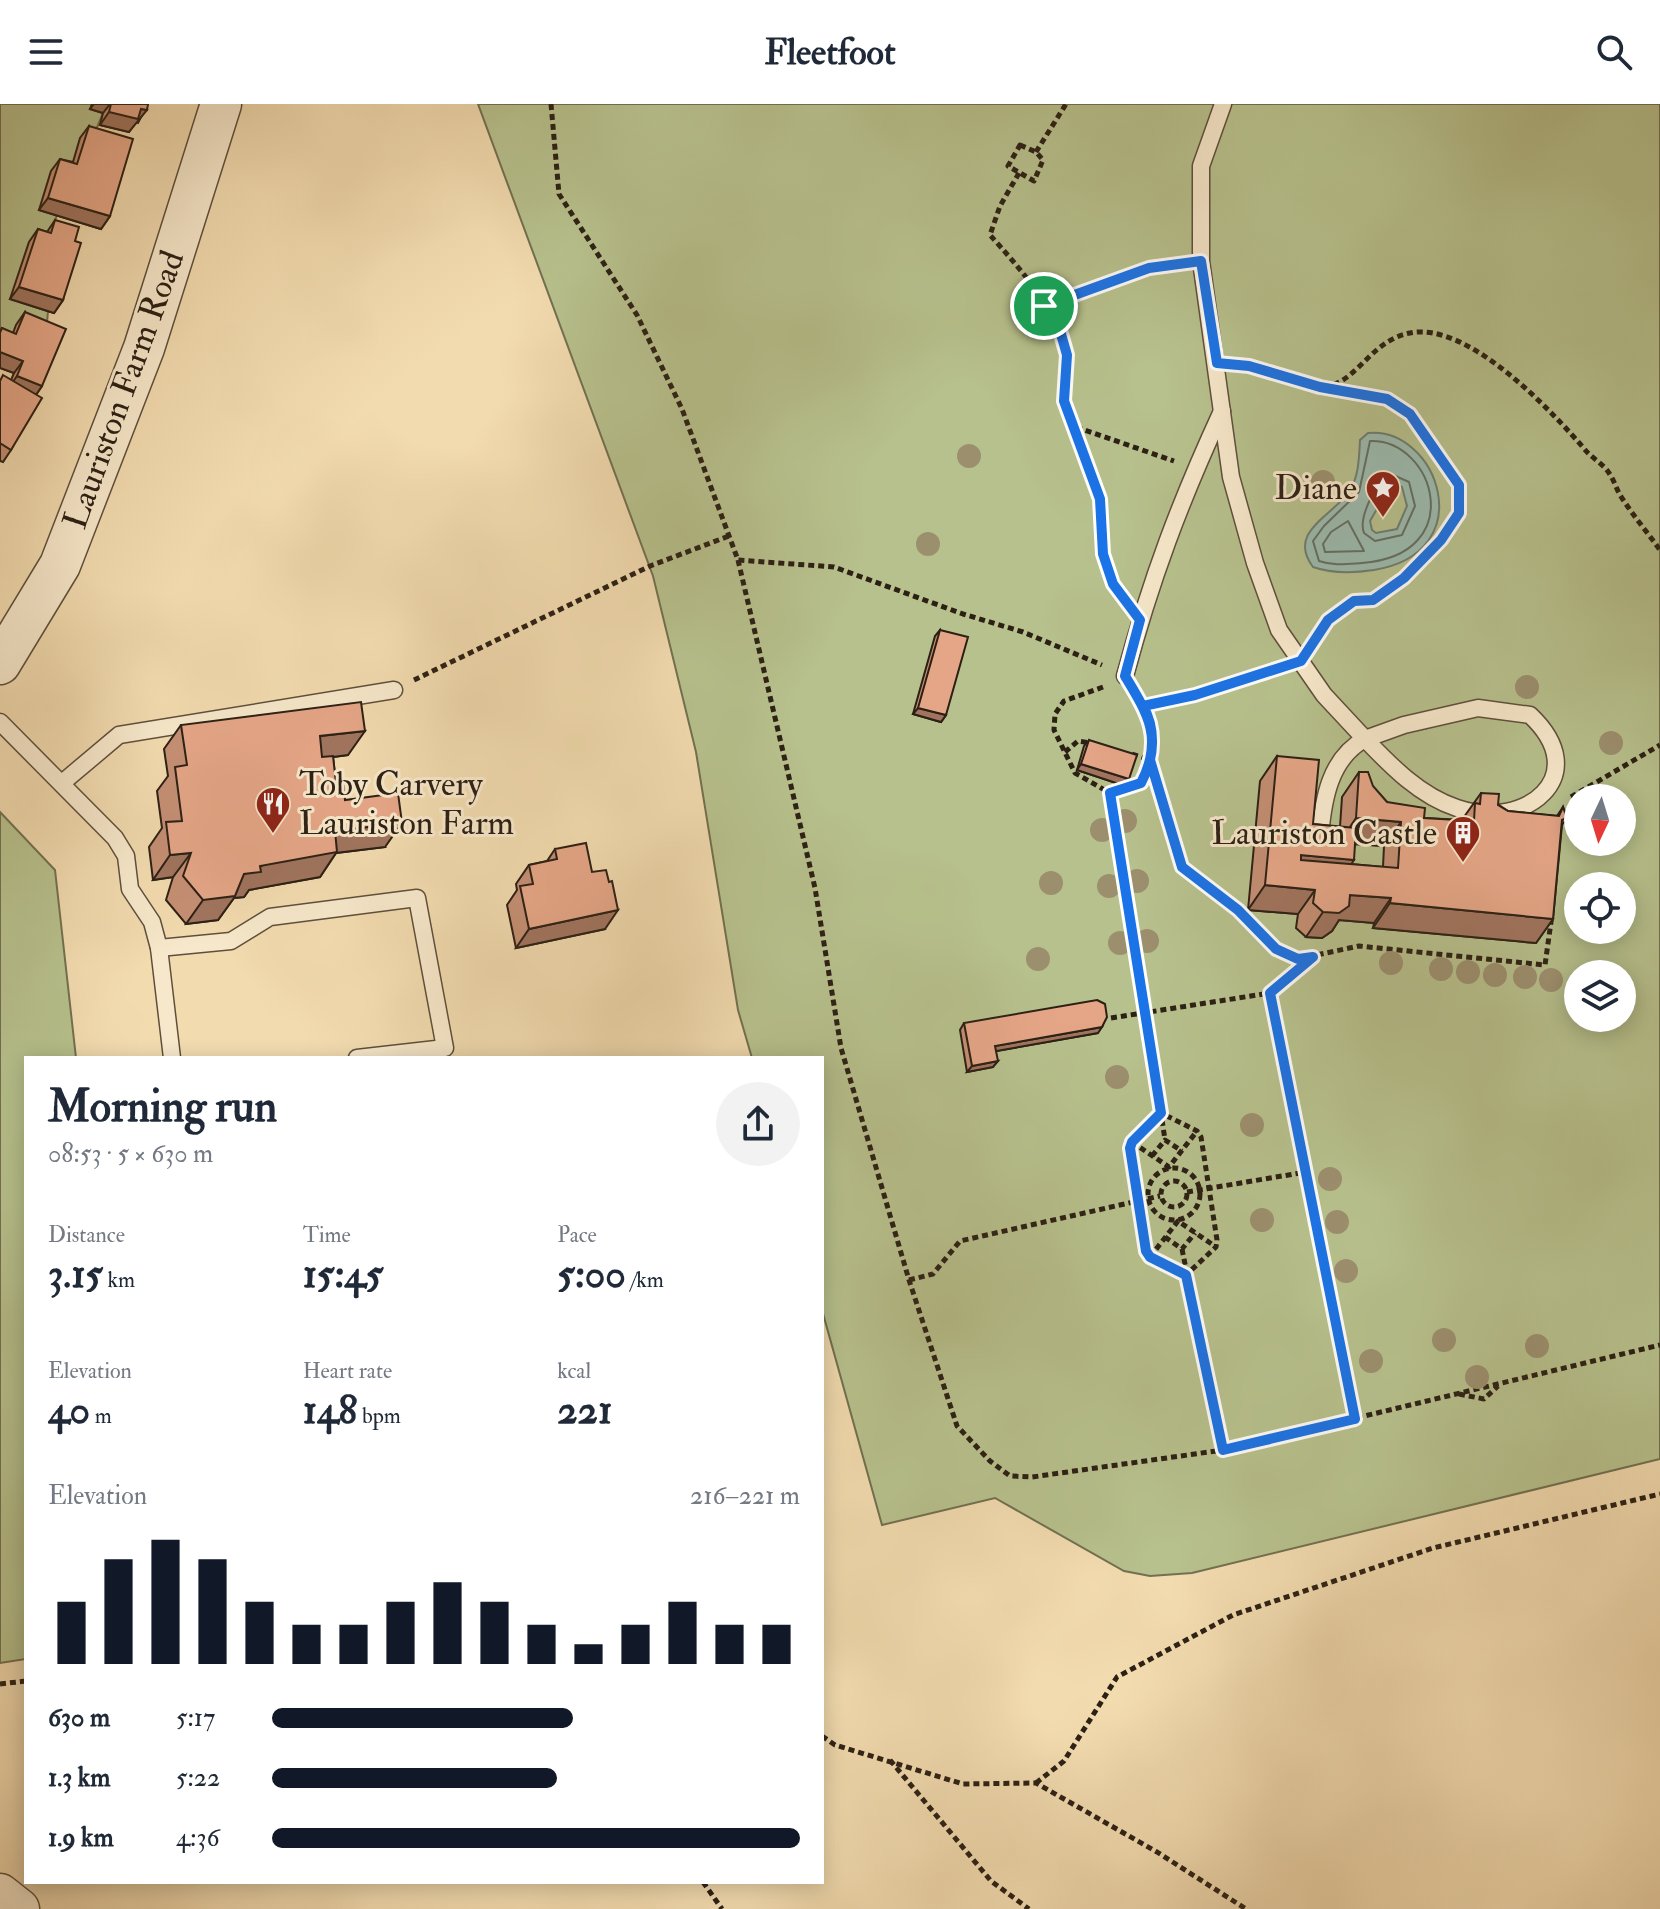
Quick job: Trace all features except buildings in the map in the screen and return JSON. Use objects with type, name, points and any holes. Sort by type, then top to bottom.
[{"type":"street","name":"Lauriston Farm Road","points":[[0,664],[60,565],[144,348],[221,104]]},
{"type":"street","points":[[0,1894],[19,1909]]},
{"type":"lane","points":[[1223,104],[1201,166],[1201,261],[1231,477],[1255,563],[1279,630],[1324,695],[1365,739],[1391,767],[1428,794],[1457,809],[1498,813],[1533,804],[1547,790],[1557,763],[1551,739],[1530,715],[1506,710],[1466,710],[1365,739],[1347,749],[1340,760],[1323,800],[1320,837]]},
{"type":"lane","points":[[1125,676],[1151,580],[1195,468],[1223,410]]},
{"type":"lane","points":[[62,783],[119,735],[394,690]]},
{"type":"lane","points":[[0,722],[115,838],[126,856],[130,889],[152,922],[159,948],[172,1056]]},
{"type":"lane","points":[[159,948],[231,941],[270,917],[417,898],[445,1048],[375,1056]]},
{"type":"path","points":[[551,104],[559,194],[637,315],[682,409],[738,560],[815,888],[841,1048],[909,1280],[957,1426],[990,1461],[1010,1476],[1032,1477],[1223,1450],[1660,1345]]},
{"type":"path","points":[[1036,152],[1066,104]]},
{"type":"path","points":[[1020,145],[1036,152],[1043,160],[1034,181],[1008,166],[1020,145]]},
{"type":"path","points":[[1019,173],[1000,206],[990,235],[1019,269],[1061,334],[1067,355],[1064,401],[1070,425],[1100,499],[1103,554],[1113,584],[1140,620]]},
{"type":"path","points":[[1044,306],[1149,268],[1201,261]]},
{"type":"path","points":[[1333,387],[1343,382],[1368,354],[1389,340],[1413,332],[1437,334],[1461,342],[1491,361],[1565,425],[1609,472],[1620,494],[1660,550]]},
{"type":"path","points":[[1143,706],[1195,695],[1301,661],[1328,620],[1354,601],[1373,600],[1404,578],[1441,540],[1459,513],[1459,485],[1410,414],[1387,399],[1320,387],[1249,366],[1217,363]]},
{"type":"path","points":[[1070,425],[1195,468]]},
{"type":"path","points":[[394,690],[650,566],[729,536]]},
{"type":"path","points":[[738,560],[834,567],[1023,632],[1125,676],[1151,720],[1150,760],[1182,867],[1238,910],[1276,949],[1298,959],[1359,946],[1545,965],[1553,902]]},
{"type":"path","points":[[1125,676],[1064,701],[1055,714],[1054,730],[1075,773],[1110,793],[1141,783],[1150,760]]},
{"type":"path","points":[[1065,752],[1078,741],[1098,745]]},
{"type":"path","points":[[1533,804],[1539,809],[1586,790],[1660,745]]},
{"type":"path","points":[[1124,752],[1150,760]]},
{"type":"path","points":[[1110,793],[1165,1140],[1152,1156]]},
{"type":"path","points":[[1111,1018],[1270,993],[1313,957]]},
{"type":"path","points":[[1270,993],[1355,1419]]},
{"type":"path","points":[[1161,1113],[1197,1131]]},
{"type":"path","points":[[1132,1142],[1161,1113]]},
{"type":"path","points":[[1197,1131],[1169,1167],[1151,1178],[1146,1199],[1157,1216],[1178,1221],[1216,1247]]},
{"type":"path","points":[[1197,1131],[1209,1189],[1216,1247]]},
{"type":"path","points":[[1165,1140],[1182,1151]]},
{"type":"path","points":[[1132,1142],[1169,1167],[1190,1172],[1201,1190],[1196,1210],[1178,1221],[1150,1257]]},
{"type":"path","points":[[1132,1142],[1138,1200],[1150,1257]]},
{"type":"path","points":[[1169,1167],[1171,1180]]},
{"type":"path","points":[[1187,1192],[1306,1172]]},
{"type":"path","points":[[1171,1180],[1182,1183],[1187,1192],[1185,1203],[1176,1208],[1165,1206],[1160,1196],[1162,1186],[1171,1180]]},
{"type":"path","points":[[909,1280],[933,1274],[960,1241],[1160,1196]]},
{"type":"path","points":[[1176,1208],[1178,1221]]},
{"type":"path","points":[[1182,1249],[1195,1233]]},
{"type":"path","points":[[1165,1237],[1182,1249],[1223,1450]]},
{"type":"path","points":[[1186,1275],[1216,1247]]},
{"type":"path","points":[[1150,1257],[1186,1275]]},
{"type":"path","points":[[1458,1394],[1484,1399],[1502,1383]]},
{"type":"path","points":[[1036,1783],[1064,1761],[1117,1677],[1233,1615],[1433,1548],[1660,1494]]},
{"type":"path","points":[[0,1684],[24,1681]]},
{"type":"path","points":[[824,1737],[835,1745],[890,1759],[963,1784],[1036,1783],[1157,1852],[1246,1909]]},
{"type":"path","points":[[890,1759],[991,1881],[1029,1909]]},
{"type":"path","points":[[704,1884],[722,1909]]},
{"type":"green space","points":[[0,104],[92,104],[91,109],[103,113],[91,142],[69,177],[53,227],[11,299],[48,311],[47,323],[7,347],[0,344]]},
{"type":"green space","points":[[478,104],[1660,104],[1660,1459],[1192,1573],[1150,1576],[1124,1571],[995,1498],[882,1525],[824,1317],[824,1056],[751,1056],[738,1010],[696,752],[653,576]]},
{"type":"green space","points":[[0,812],[55,870],[76,1056],[24,1056],[24,1659],[0,1663]]},
{"type":"water","points":[[1368,433],[1393,436],[1413,449],[1429,469],[1438,492],[1438,517],[1429,540],[1408,559],[1359,572],[1336,572],[1313,567],[1306,554],[1305,543],[1315,525],[1353,485],[1360,440]],"holes":[[[1393,481],[1402,487],[1407,506],[1397,529],[1376,533],[1370,521]]]},
{"type":"place","name":"Diane","points":[[1383,519]]},
{"type":"place","name":"Toby Carvery Lauriston Farm","points":[[273,835]]},
{"type":"place","name":"Lauriston Castle","points":[[1463,864]]},
{"type":"route","points":[[1044,306],[1061,334],[1067,355],[1064,401],[1070,425],[1100,499],[1103,554],[1113,584],[1140,620],[1125,676],[1151,720],[1152,754],[1141,783],[1110,793],[1161,1113],[1132,1142],[1130,1148],[1146,1251],[1150,1257],[1186,1275],[1223,1450],[1355,1419],[1270,993],[1313,957],[1298,959],[1276,949],[1253,929],[1238,910],[1182,867],[1171,838],[1158,775],[1150,760],[1152,754],[1151,720],[1143,706],[1195,695],[1301,661],[1328,620],[1354,601],[1373,600],[1404,578],[1441,540],[1459,513],[1459,485],[1410,414],[1387,399],[1320,387],[1249,366],[1217,363],[1201,261],[1149,268],[1044,306]]}]
